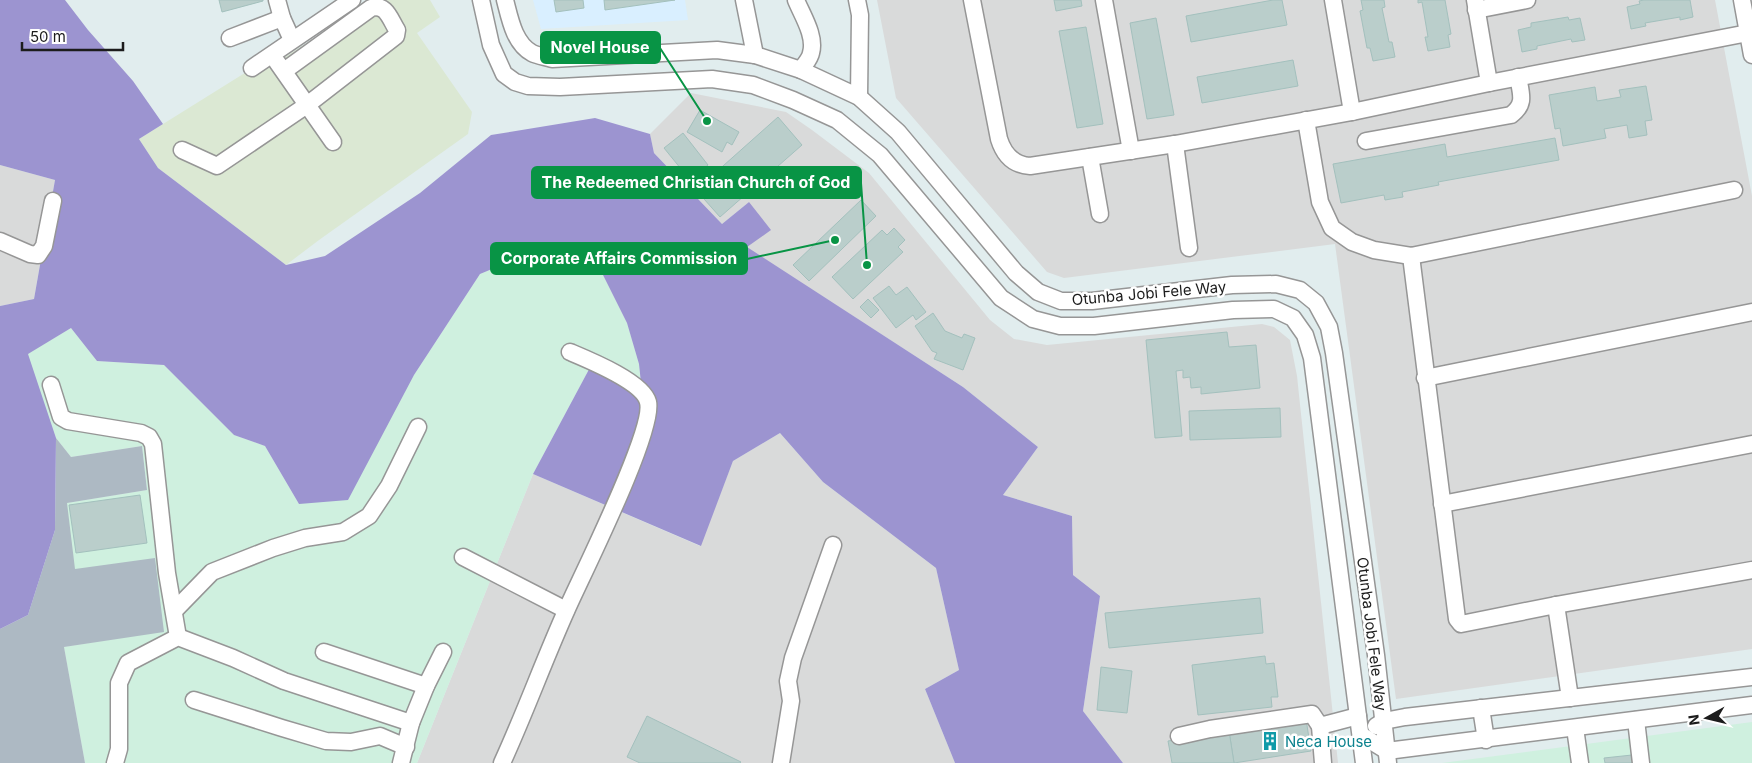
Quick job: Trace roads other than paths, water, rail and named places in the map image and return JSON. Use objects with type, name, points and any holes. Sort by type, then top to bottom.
[{"type":"street","points":[[277,0],[282,18],[292,40]]},
{"type":"street","points":[[252,68],[292,40],[329,7],[352,0]]},
{"type":"street","name":"Otunba Jobi Fele Way","points":[[480,0],[491,45],[504,74],[515,82],[528,86],[560,87],[712,79],[753,85],[793,100],[837,120],[880,155],[1001,298],[1033,319],[1060,326],[1094,326],[1233,310],[1274,309],[1293,318],[1305,335],[1312,358],[1364,763]]},
{"type":"street","name":"Otunba Jobi Fele Way","points":[[505,0],[512,28],[523,46],[534,54],[552,59],[717,50],[755,55],[801,70],[859,98],[898,132],[1016,274],[1038,292],[1061,301],[1092,300],[1232,285],[1276,284],[1300,290],[1316,303],[1329,327],[1334,353],[1375,645],[1388,757]]},
{"type":"street","points":[[744,0],[755,55]]},
{"type":"street","points":[[796,0],[810,34],[812,46],[811,54],[801,70]]},
{"type":"street","points":[[857,0],[860,15],[859,98]]},
{"type":"street","points":[[972,0],[1002,149],[1020,165],[1030,166],[1175,144],[1352,112],[1518,77],[1748,33]]},
{"type":"street","points":[[1104,0],[1131,151]]},
{"type":"street","points":[[1333,0],[1352,112]]},
{"type":"street","points":[[1489,83],[1476,5],[1527,0]]},
{"type":"street","points":[[1742,0],[1752,55]]},
{"type":"street","points":[[182,150],[216,166],[308,105],[396,36],[397,30],[382,8],[378,6],[371,8],[284,71]]},
{"type":"street","points":[[230,38],[282,18]]},
{"type":"street","points":[[272,54],[334,142]]},
{"type":"street","points":[[1366,141],[1511,116],[1518,110],[1522,102],[1518,77]]},
{"type":"street","points":[[1306,120],[1320,202],[1332,228],[1352,242],[1374,250],[1411,256],[1734,190]]},
{"type":"street","points":[[1175,144],[1189,248]]},
{"type":"street","points":[[1090,157],[1100,214]]},
{"type":"street","points":[[0,241],[30,254],[38,255],[44,246],[53,202]]},
{"type":"street","points":[[1411,256],[1456,619],[1461,624],[1752,570]]},
{"type":"street","points":[[1143,294],[1147,319]]},
{"type":"street","points":[[1425,378],[1752,312]]},
{"type":"street","points":[[502,763],[566,610],[631,466],[648,419],[648,402],[636,385],[570,352]]},
{"type":"street","points":[[52,385],[61,417],[68,421],[141,433],[149,437],[153,444],[167,573],[178,636]]},
{"type":"street","points":[[174,610],[212,572],[273,548],[305,538],[343,532],[369,516],[389,486],[418,427]]},
{"type":"street","points":[[1442,504],[1752,444]]},
{"type":"street","points":[[781,763],[791,702],[788,681],[793,658],[833,545]]},
{"type":"street","points":[[463,557],[566,610]]},
{"type":"street","points":[[1556,605],[1570,698]]},
{"type":"street","points":[[178,636],[284,681],[411,723]]},
{"type":"street","points":[[116,763],[119,749],[119,683],[128,664],[178,636]]},
{"type":"street","points":[[324,652],[426,686]]},
{"type":"street","points":[[401,763],[411,723],[426,686],[443,652]]},
{"type":"street","points":[[1752,677],[1384,721],[1361,734],[1388,757],[1486,740],[1752,705]]},
{"type":"street","points":[[194,700],[326,740],[351,742],[380,736],[406,747]]},
{"type":"street","points":[[1481,708],[1486,740]]},
{"type":"street","points":[[1178,736],[1210,729],[1312,714],[1320,726],[1323,763]]},
{"type":"street","points":[[1320,726],[1358,716]]},
{"type":"street","points":[[1636,720],[1641,763]]},
{"type":"street","points":[[1575,728],[1580,763]]},
{"type":"place","name":"Novel House","points":[[707,121]]},
{"type":"place","name":"Corporate Affairs Commission","points":[[835,240]]},
{"type":"place","name":"The Redeemed Christian Church of God","points":[[867,265]]},
{"type":"place","name":"Neca House","points":[[1270,741]]}]
